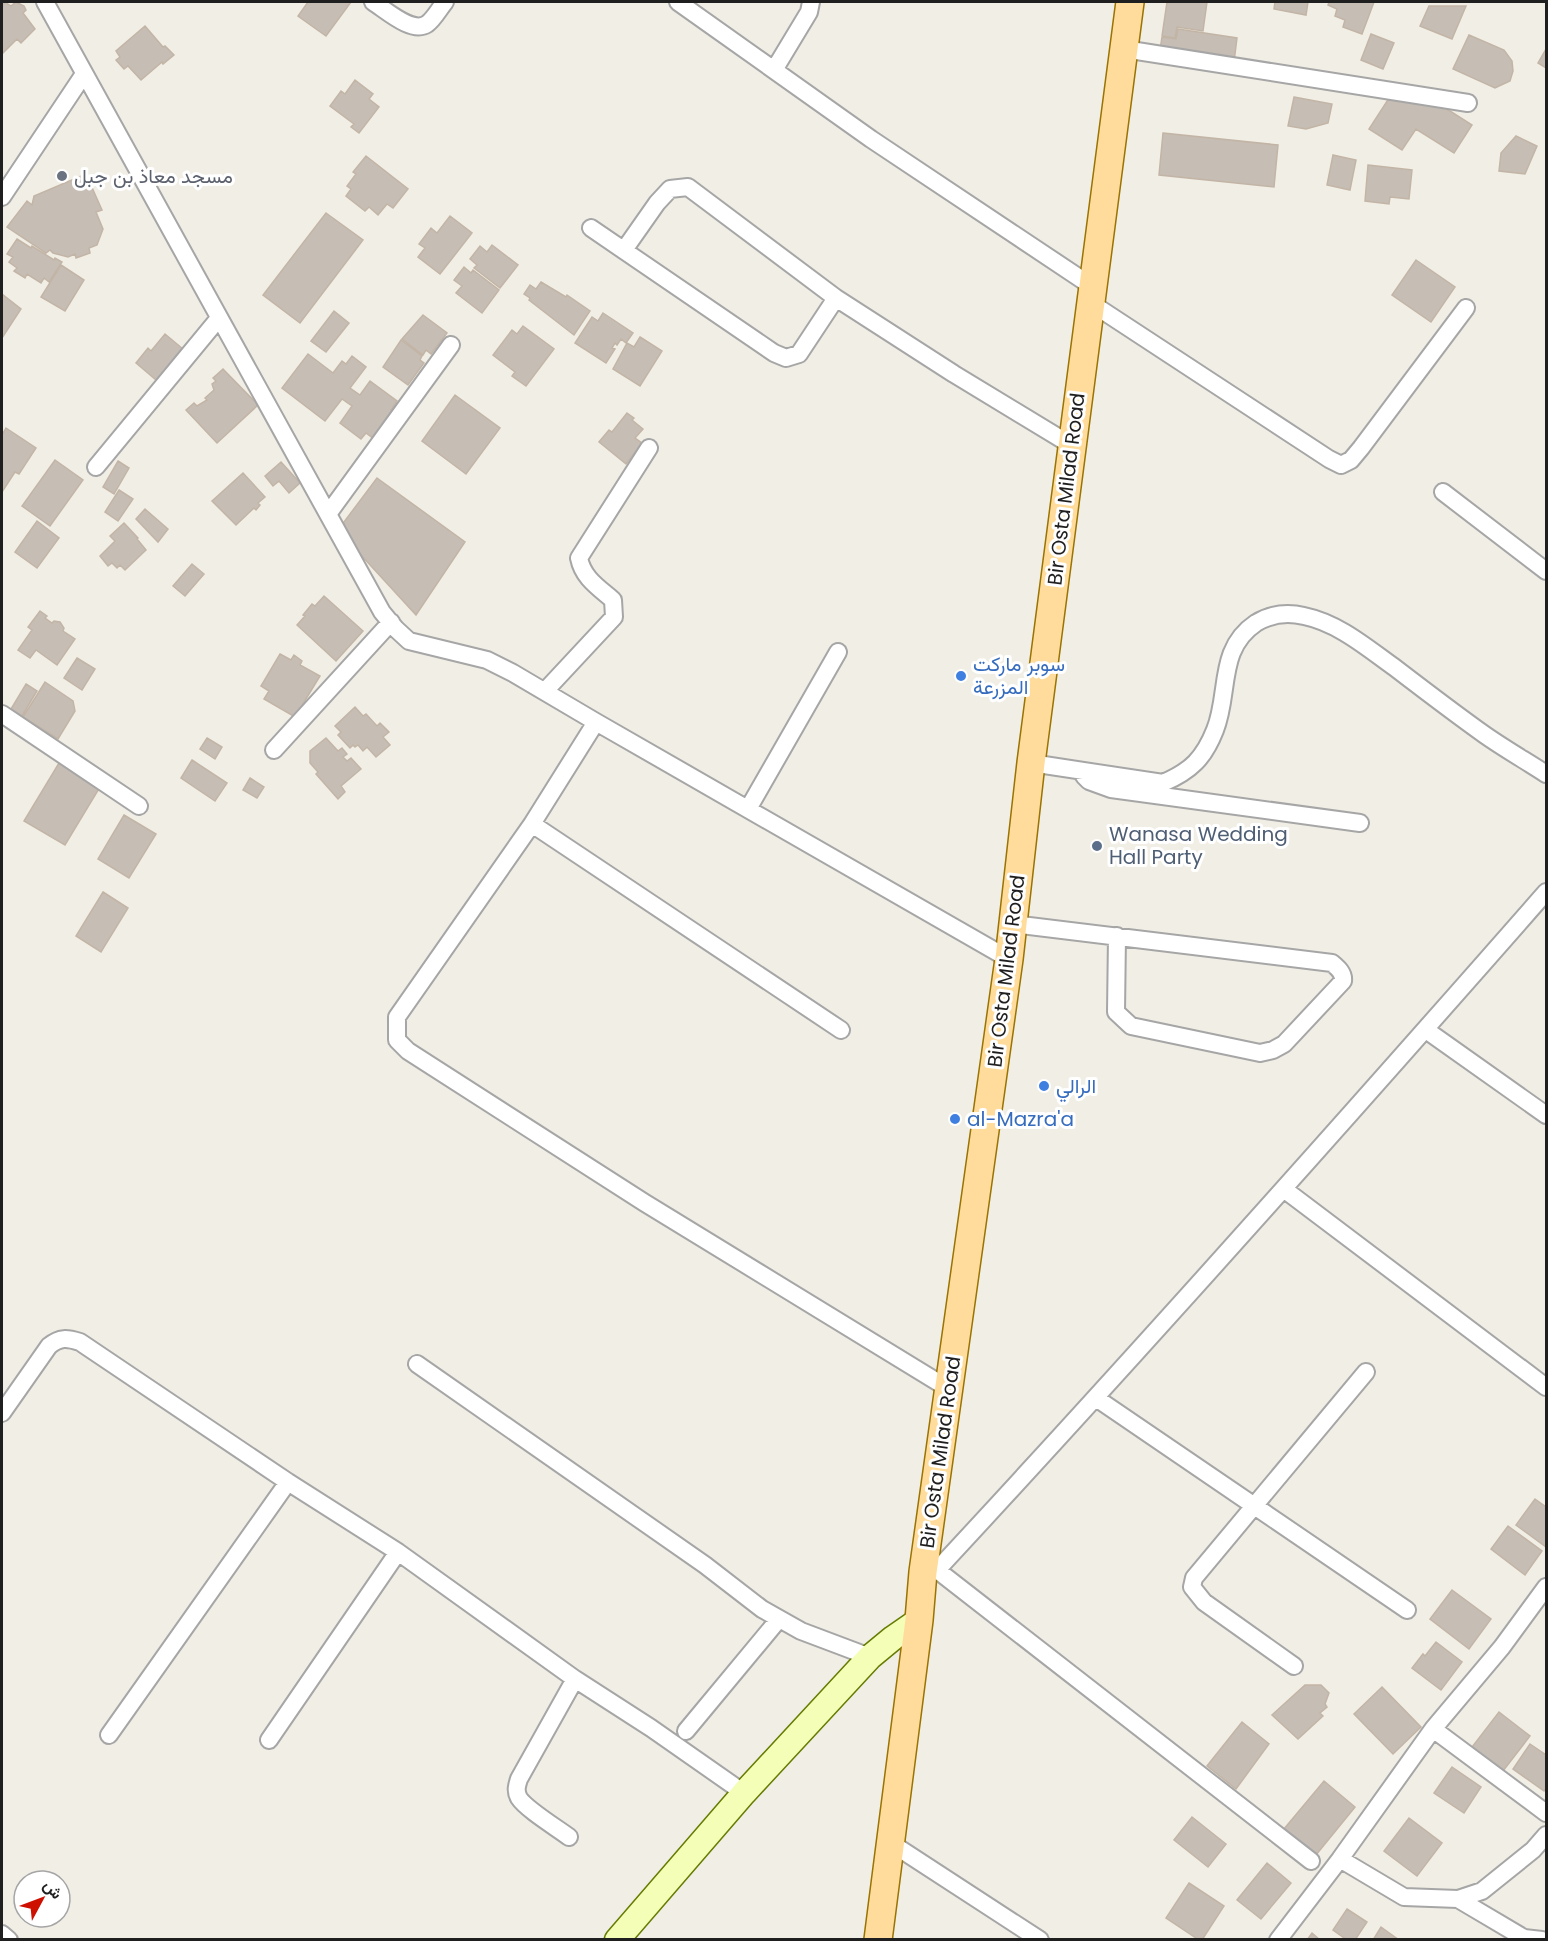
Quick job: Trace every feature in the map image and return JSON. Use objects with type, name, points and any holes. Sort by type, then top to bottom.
[{"type":"main road","name":"Bir Osta Milad Road","points":[[878,1940],[919,1620],[930,1571],[949,1389],[1009,959],[1031,763],[1129,2]]},
{"type":"main road","points":[[617,1940],[744,1794],[870,1657],[919,1620]]},
{"type":"street","points":[[45,2],[382,612],[410,641],[487,660],[545,691],[1009,959]]},
{"type":"street","points":[[373,2],[408,26],[420,27],[427,24],[444,2]]},
{"type":"street","points":[[678,2],[1092,295],[1329,459],[1341,465],[1352,460],[1466,308]]},
{"type":"street","points":[[774,70],[809,12],[811,2]]},
{"type":"street","points":[[1124,49],[1468,103]]},
{"type":"street","points":[[2,197],[84,74]]},
{"type":"street","points":[[624,250],[657,203],[670,189],[688,187],[836,298],[954,374],[1071,445]]},
{"type":"street","points":[[591,228],[786,358],[799,354],[836,298]]},
{"type":"street","points":[[96,467],[219,318]]},
{"type":"street","points":[[328,514],[451,345]]},
{"type":"street","points":[[545,691],[614,617],[613,600],[589,579],[582,569],[579,558],[649,448]]},
{"type":"street","points":[[1443,492],[1546,571]]},
{"type":"street","points":[[1031,763],[1163,783],[1183,775],[1198,760],[1216,728],[1228,664],[1234,646],[1248,629],[1264,618],[1278,614],[1317,619],[1353,637],[1486,736],[1546,774]]},
{"type":"street","points":[[274,750],[391,622]]},
{"type":"street","points":[[748,809],[838,652]]},
{"type":"street","points":[[2,714],[139,806]]},
{"type":"street","points":[[596,722],[532,824],[397,1017],[397,1040],[408,1051],[645,1203],[949,1389]]},
{"type":"street","points":[[1079,771],[1089,781],[1111,789],[1360,823]]},
{"type":"street","points":[[532,824],[840,1030]]},
{"type":"street","points":[[1311,1861],[930,1571],[1096,1398],[1285,1190],[1546,892]]},
{"type":"street","points":[[1013,924],[1117,936],[1332,963],[1339,968],[1343,981],[1284,1044],[1260,1053],[1131,1026],[1116,1012],[1117,936]]},
{"type":"street","points":[[1426,1030],[1546,1115]]},
{"type":"street","points":[[1285,1190],[1546,1387]]},
{"type":"street","points":[[2,1413],[49,1346],[57,1340],[68,1338],[80,1342],[288,1482],[398,1552],[575,1679],[651,1728],[744,1794]]},
{"type":"street","points":[[417,1364],[564,1465],[779,1619],[801,1631],[870,1657]]},
{"type":"street","points":[[1294,1666],[1204,1602],[1192,1587],[1194,1578],[1366,1372]]},
{"type":"street","points":[[1096,1398],[1407,1610]]},
{"type":"street","points":[[109,1735],[288,1482]]},
{"type":"street","points":[[269,1740],[398,1552]]},
{"type":"street","points":[[1278,1940],[1433,1730],[1502,1647],[1546,1587]]},
{"type":"street","points":[[686,1731],[779,1619]]},
{"type":"street","points":[[569,1837],[527,1806],[519,1798],[516,1788],[575,1679]]},
{"type":"street","points":[[1433,1730],[1546,1813]]},
{"type":"street","points":[[1340,1859],[1404,1897],[1458,1899],[1482,1891],[1533,1850],[1546,1835]]},
{"type":"street","points":[[891,1843],[1040,1940]]},
{"type":"street","points":[[1458,1899],[1524,1938],[1542,1940]]},
{"type":"street","points":[[2,1934],[9,1940]]},
{"type":"building","points":[[5,2],[11,6],[16,2],[24,6],[26,10],[23,13],[35,29],[21,43],[17,39],[2,54],[2,6]]},
{"type":"building","points":[[308,2],[351,2],[326,36],[298,16]]},
{"type":"building","points":[[1167,2],[1207,2],[1203,31],[1177,27],[1175,38],[1162,36]]},
{"type":"building","points":[[1275,2],[1308,2],[1306,15],[1274,9]]},
{"type":"building","points":[[1329,2],[1374,2],[1362,34],[1343,27],[1345,20],[1335,16],[1337,9],[1328,5]]},
{"type":"building","points":[[1429,6],[1466,6],[1452,39],[1420,26]]},
{"type":"building","points":[[145,26],[163,47],[165,46],[174,55],[141,80],[128,66],[124,69],[116,60],[120,57],[116,51]]},
{"type":"building","points":[[1178,29],[1237,38],[1234,62],[1160,50],[1162,37],[1176,39]]},
{"type":"building","points":[[1371,34],[1394,43],[1383,69],[1361,60]]},
{"type":"building","points":[[1469,35],[1504,50],[1512,61],[1513,71],[1510,81],[1495,88],[1453,69]]},
{"type":"building","points":[[1546,49],[1546,68],[1538,63]]},
{"type":"building","points":[[355,80],[373,94],[369,99],[379,107],[359,133],[351,127],[354,124],[330,106],[341,91],[345,94]]},
{"type":"building","points":[[1391,95],[1436,102],[1472,125],[1454,153],[1416,129],[1402,150],[1369,129]]},
{"type":"building","points":[[1294,97],[1332,104],[1328,123],[1306,129],[1288,126]]},
{"type":"building","points":[[1163,133],[1278,145],[1274,187],[1159,175]]},
{"type":"building","points":[[1516,136],[1537,146],[1525,174],[1499,171],[1501,153]]},
{"type":"building","points":[[1333,155],[1356,160],[1350,190],[1327,185]]},
{"type":"building","points":[[366,156],[408,189],[393,208],[387,204],[378,215],[369,207],[365,211],[346,196],[351,189],[347,186],[356,174],[353,172]]},
{"type":"building","points":[[1368,165],[1412,170],[1409,199],[1390,197],[1389,204],[1365,201]]},
{"type":"building","points":[[86,174],[102,210],[96,212],[103,229],[97,245],[89,248],[90,253],[76,258],[75,254],[68,257],[50,250],[46,253],[7,227],[27,201],[32,205],[34,196]]},
{"type":"building","points":[[326,213],[363,240],[300,323],[263,295]]},
{"type":"building","points":[[450,216],[472,233],[440,274],[418,257],[425,248],[419,244],[431,228],[437,233]]},
{"type":"building","points":[[17,239],[54,260],[55,258],[62,262],[49,282],[44,278],[41,283],[27,274],[25,278],[14,271],[17,268],[9,262],[13,257],[7,254]]},
{"type":"building","points":[[492,245],[518,265],[500,288],[474,268],[477,265],[470,259],[480,246],[487,252]]},
{"type":"building","points":[[1416,260],[1455,287],[1431,322],[1392,295]]},
{"type":"building","points":[[61,265],[84,280],[65,311],[41,297]]},
{"type":"building","points":[[464,267],[471,273],[473,270],[499,290],[482,313],[456,293],[462,286],[454,280]]},
{"type":"building","points":[[541,282],[566,297],[567,295],[590,311],[574,335],[524,294],[530,285],[536,289]]},
{"type":"building","points":[[2,294],[21,309],[2,338]]},
{"type":"building","points":[[334,311],[349,323],[326,352],[311,341]]},
{"type":"building","points":[[603,313],[633,333],[626,343],[621,339],[617,345],[615,343],[612,348],[615,349],[606,363],[575,343],[592,317],[598,321]]},
{"type":"building","points":[[423,315],[447,333],[431,354],[426,350],[423,355],[402,339]]},
{"type":"building","points":[[523,326],[554,349],[526,386],[512,376],[515,372],[493,355],[512,330],[517,334]]},
{"type":"building","points":[[165,334],[189,354],[163,386],[136,363],[148,348],[151,351]]},
{"type":"building","points":[[640,337],[662,351],[640,386],[613,369],[627,343],[634,347]]},
{"type":"building","points":[[401,340],[422,356],[420,360],[424,363],[408,385],[383,367]]},
{"type":"building","points":[[308,354],[333,373],[342,361],[346,364],[352,356],[366,367],[350,388],[360,395],[370,381],[397,401],[391,410],[394,412],[374,439],[366,433],[361,439],[340,423],[352,406],[342,399],[325,421],[282,388]]},
{"type":"building","points":[[223,369],[258,405],[217,443],[186,410],[194,403],[197,406],[207,400],[205,398],[214,390],[212,384],[216,381],[213,378]]},
{"type":"building","points":[[455,395],[500,428],[466,474],[422,441]]},
{"type":"building","points":[[627,413],[643,429],[635,438],[642,443],[626,464],[599,442],[609,430],[612,432]]},
{"type":"building","points":[[6,428],[36,448],[19,474],[15,472],[2,492],[2,435]]},
{"type":"building","points":[[55,460],[83,480],[50,526],[22,506]]},
{"type":"building","points":[[118,461],[129,468],[114,494],[103,487]]},
{"type":"building","points":[[281,462],[300,483],[289,493],[279,481],[273,486],[265,476]]},
{"type":"building","points":[[243,473],[265,497],[258,503],[260,505],[256,510],[254,508],[236,525],[212,501]]},
{"type":"building","points":[[377,478],[465,542],[416,615],[338,530]]},
{"type":"building","points":[[119,490],[133,499],[118,521],[105,512]]},
{"type":"building","points":[[145,509],[168,529],[158,542],[136,519]]},
{"type":"building","points":[[37,521],[59,538],[37,568],[15,552]]},
{"type":"building","points":[[124,523],[146,550],[125,570],[120,565],[117,568],[112,563],[108,566],[100,556],[115,541],[110,536]]},
{"type":"building","points":[[192,564],[204,574],[185,596],[173,586]]},
{"type":"building","points":[[324,596],[363,631],[336,661],[297,625],[312,604],[315,606]]},
{"type":"building","points":[[40,611],[52,623],[60,622],[64,628],[63,631],[75,639],[57,665],[36,650],[30,658],[18,650],[32,630],[28,627]]},
{"type":"building","points":[[280,654],[291,660],[294,655],[302,661],[300,665],[320,676],[295,717],[264,699],[269,691],[261,686]]},
{"type":"building","points":[[77,658],[95,669],[82,690],[64,678]]},
{"type":"building","points":[[45,682],[73,701],[75,711],[58,739],[23,717]]},
{"type":"building","points":[[26,684],[37,691],[22,716],[11,709]]},
{"type":"building","points":[[355,707],[363,716],[366,714],[377,726],[380,723],[389,732],[383,737],[390,745],[376,757],[367,747],[363,751],[358,745],[350,748],[338,735],[341,732],[335,726]]},
{"type":"building","points":[[207,738],[222,747],[215,759],[200,749]]},
{"type":"building","points":[[326,738],[338,751],[342,748],[347,754],[343,757],[347,761],[351,758],[361,769],[341,786],[345,792],[338,799],[316,774],[318,772],[310,763],[310,751]]},
{"type":"building","points":[[192,760],[227,783],[215,801],[181,778]]},
{"type":"building","points":[[59,763],[100,787],[65,845],[24,821]]},
{"type":"building","points":[[250,778],[264,787],[257,798],[243,790]]},
{"type":"building","points":[[124,815],[156,834],[129,878],[98,859]]},
{"type":"building","points":[[103,892],[128,908],[101,952],[76,936]]},
{"type":"building","points":[[1535,1499],[1546,1507],[1546,1547],[1516,1525]]},
{"type":"building","points":[[1508,1526],[1542,1551],[1525,1575],[1491,1549]]},
{"type":"building","points":[[1452,1590],[1491,1619],[1469,1649],[1430,1619]]},
{"type":"building","points":[[1436,1642],[1462,1662],[1441,1690],[1412,1668]]},
{"type":"building","points":[[1305,1685],[1321,1685],[1329,1693],[1325,1704],[1327,1707],[1320,1713],[1323,1716],[1298,1739],[1272,1715]]},
{"type":"building","points":[[1382,1687],[1421,1727],[1393,1754],[1354,1714]]},
{"type":"building","points":[[1499,1712],[1530,1736],[1503,1771],[1472,1747]]},
{"type":"building","points":[[1242,1722],[1269,1744],[1236,1789],[1207,1766]]},
{"type":"building","points":[[1530,1744],[1546,1755],[1546,1788],[1544,1791],[1513,1769]]},
{"type":"building","points":[[1452,1767],[1481,1787],[1464,1813],[1434,1793]]},
{"type":"building","points":[[1324,1781],[1355,1807],[1316,1855],[1284,1829]]},
{"type":"building","points":[[1192,1817],[1226,1844],[1208,1867],[1174,1840]]},
{"type":"building","points":[[1409,1818],[1442,1843],[1417,1876],[1384,1851]]},
{"type":"building","points":[[1267,1863],[1291,1883],[1261,1919],[1237,1900]]},
{"type":"building","points":[[1189,1883],[1224,1906],[1202,1940],[1166,1918]]},
{"type":"building","points":[[1347,1909],[1367,1922],[1355,1940],[1347,1940],[1333,1930]]},
{"type":"building","points":[[1381,1927],[1399,1940],[1373,1940]]},
{"type":"building","points":[[1312,1933],[1320,1940],[1307,1940]]},
{"type":"place","name":"مسجد معاذ بن جبل","points":[[62,176]]},
{"type":"place","name":"سوبر ماركت المزرعة","points":[[961,676]]},
{"type":"place","name":"Wanasa Wedding Hall Party","points":[[1097,846]]},
{"type":"place","name":"الرالي","points":[[1044,1086]]},
{"type":"place","name":"al-Mazra'a","points":[[955,1119]]}]
